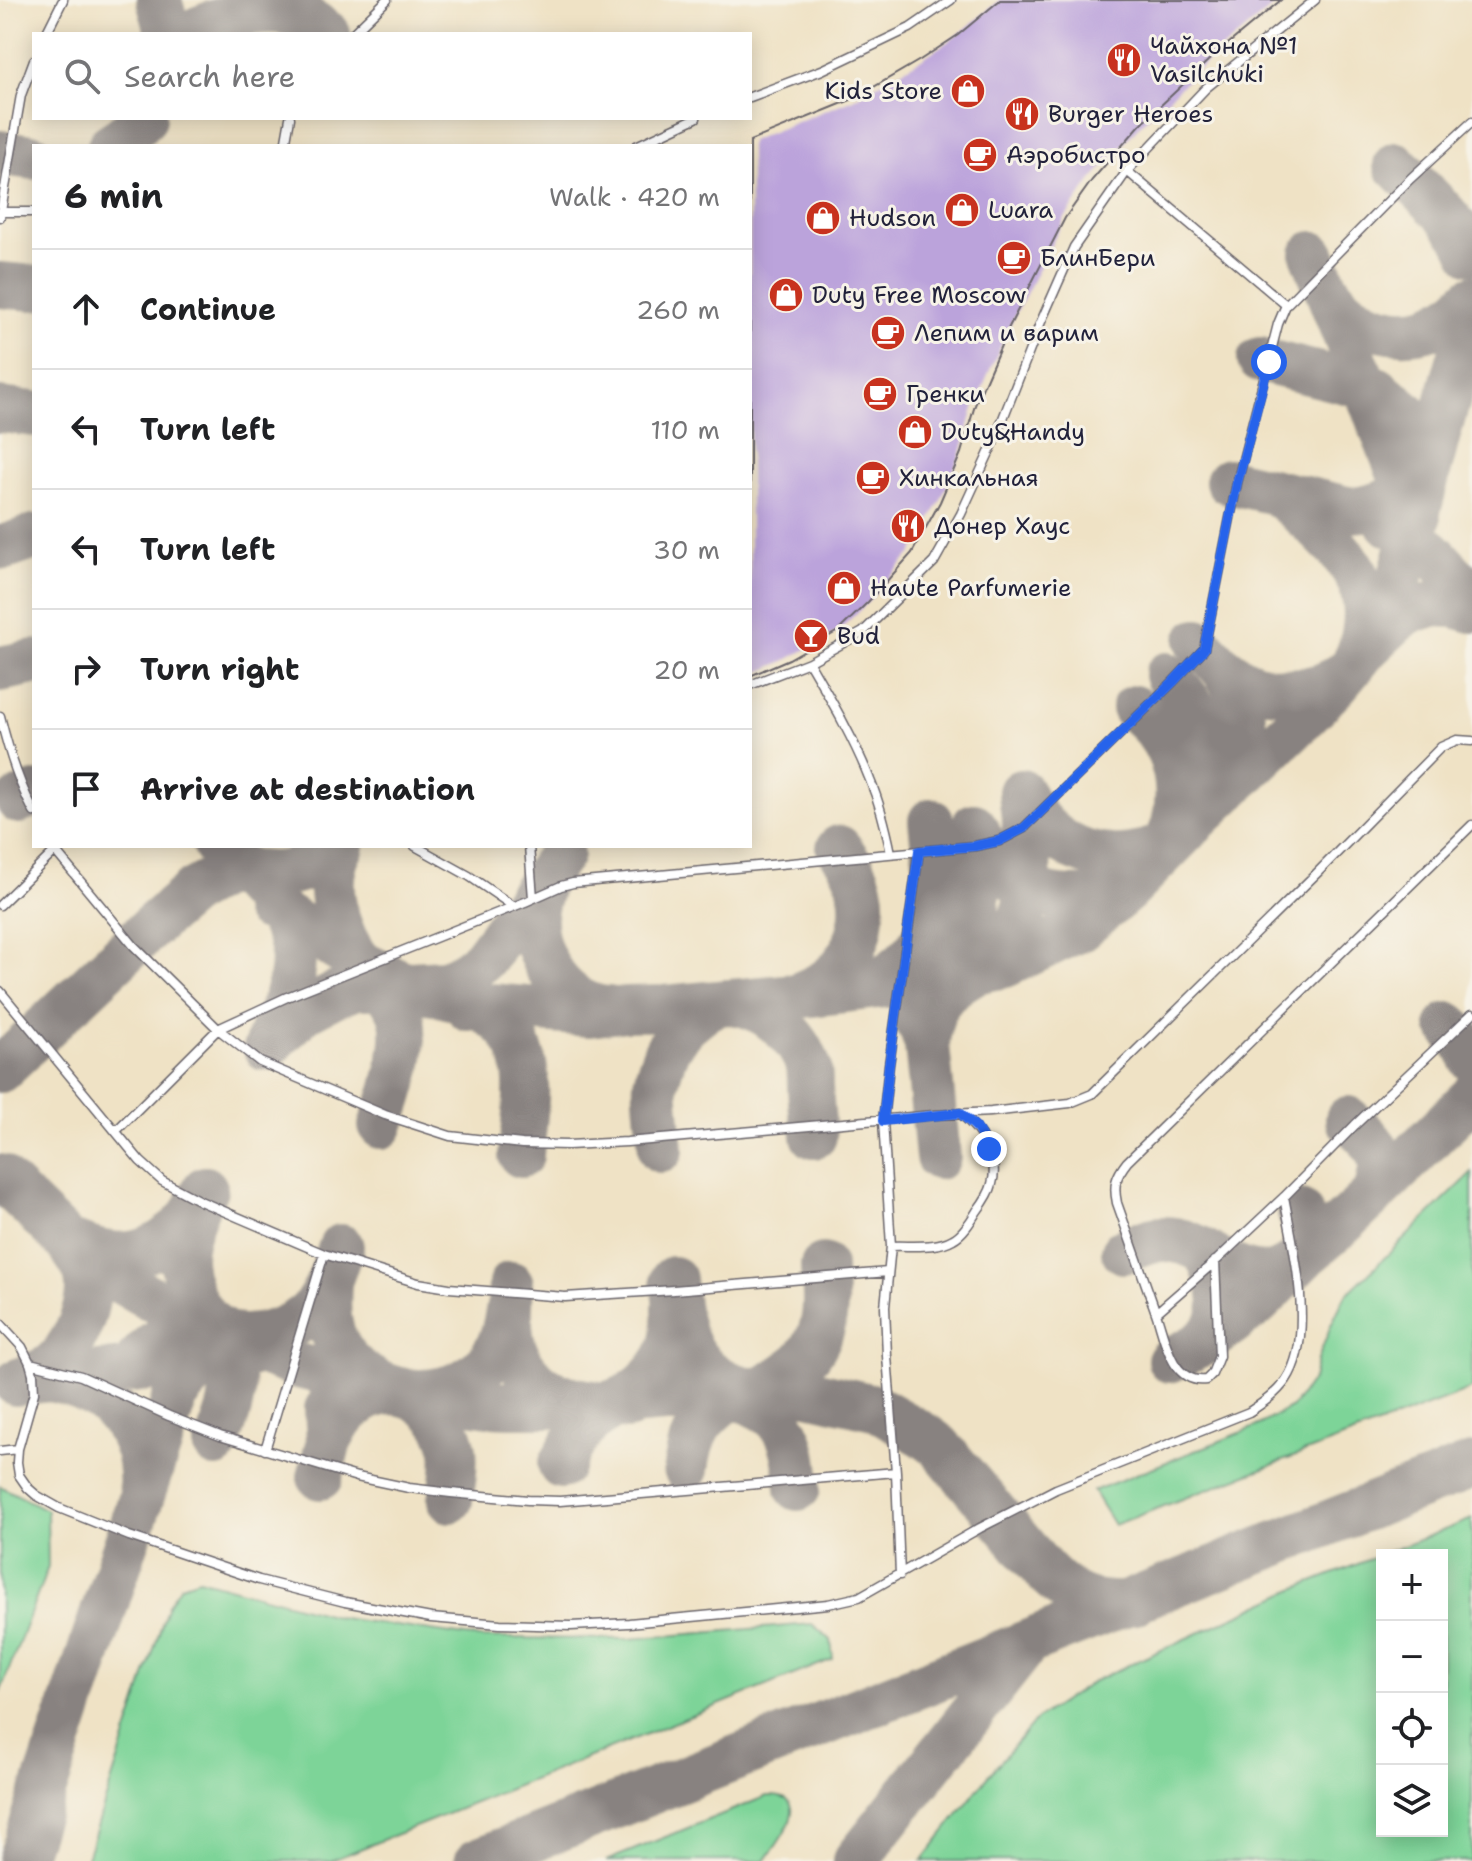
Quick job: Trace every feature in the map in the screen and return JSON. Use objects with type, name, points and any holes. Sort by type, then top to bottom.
[{"type":"lane","points":[[47,32],[63,0]]},
{"type":"lane","points":[[354,32],[387,0]]},
{"type":"lane","points":[[752,96],[822,70],[910,28],[951,0]]},
{"type":"lane","points":[[752,684],[809,662],[863,632],[934,562],[987,458],[1074,247],[1127,171],[1206,88],[1315,0]]},
{"type":"lane","points":[[32,65],[21,95],[0,215],[32,212]]},
{"type":"lane","points":[[285,144],[290,120]]},
{"type":"lane","points":[[640,144],[692,120]]},
{"type":"lane","points":[[116,1131],[218,1029],[287,997],[561,886],[975,846],[999,841],[1024,828],[1204,649],[1237,483],[1278,324],[1286,305],[1410,179],[1472,122]]},
{"type":"lane","points":[[1127,171],[1286,305]]},
{"type":"lane","points":[[809,662],[870,778],[891,853]]},
{"type":"lane","points":[[0,716],[3,745],[32,808]]},
{"type":"lane","points":[[0,905],[53,849],[134,946],[218,1029],[260,1062],[385,1115],[450,1136],[522,1144],[638,1142],[991,1112],[1070,1103],[1092,1094],[1441,747],[1457,740],[1472,741]]},
{"type":"lane","points":[[1215,1261],[1219,1356],[1212,1374],[1206,1380],[1192,1380],[1178,1370],[1117,1203],[1114,1191],[1119,1173],[1472,825]]},
{"type":"lane","points":[[419,848],[469,876],[513,906]]},
{"type":"lane","points":[[529,848],[533,898]]},
{"type":"lane","points":[[900,1575],[885,1307],[891,1246],[883,1121],[919,851]]},
{"type":"lane","points":[[0,991],[140,1161],[162,1181],[200,1201],[324,1254],[418,1283],[565,1297],[888,1272]]},
{"type":"lane","points":[[1156,1313],[1284,1197],[1472,1014]]},
{"type":"lane","points":[[891,1246],[945,1243],[954,1239],[985,1200],[994,1171],[989,1149],[976,1127],[960,1113]]},
{"type":"lane","points":[[0,1323],[22,1347],[30,1363],[34,1393],[18,1449],[19,1475],[36,1495],[59,1508],[129,1536],[259,1580],[345,1602],[431,1618],[571,1626],[828,1604],[859,1597],[1056,1489],[1249,1412],[1272,1397],[1288,1378],[1296,1358],[1301,1310],[1284,1197]]},
{"type":"lane","points":[[265,1450],[324,1254]]},
{"type":"lane","points":[[30,1363],[81,1376],[220,1436],[357,1477],[409,1488],[560,1501],[896,1472]]},
{"type":"lane","points":[[0,1451],[18,1449]]},
{"type":"green space","points":[[1472,1173],[1472,1389],[1114,1525],[1093,1491],[1253,1428],[1292,1407],[1313,1379],[1331,1325],[1345,1296]]},
{"type":"green space","points":[[0,1486],[47,1510],[48,1567],[0,1693]]},
{"type":"green space","points":[[1472,1519],[1472,1861],[922,1861],[1037,1719],[1094,1681],[1292,1590],[1376,1557],[1376,1837],[1448,1837],[1448,1549],[1396,1549]]},
{"type":"green space","points":[[199,1579],[342,1618],[479,1638],[628,1639],[812,1624],[831,1640],[833,1659],[330,1861],[86,1861],[168,1605],[181,1585]]},
{"type":"green space","points":[[767,1796],[782,1797],[790,1803],[792,1811],[785,1832],[765,1861],[606,1861]]},
{"type":"building","points":[[1000,0],[1281,0],[1211,58],[1140,125],[1092,180],[1065,218],[1009,327],[975,405],[961,453],[940,502],[912,553],[838,631],[789,659],[752,675],[750,141],[853,99],[958,35]]},
{"type":"taxiway","points":[[159,0],[167,32]]},
{"type":"taxiway","points":[[198,29],[236,16],[275,11],[302,16],[325,32]]},
{"type":"taxiway","points":[[113,144],[142,120]]},
{"type":"taxiway","points":[[0,153],[32,157]]},
{"type":"taxiway","points":[[1396,165],[1447,217],[1472,252]]},
{"type":"taxiway","points":[[1313,254],[1418,520]]},
{"type":"taxiway","points":[[0,285],[32,288]]},
{"type":"taxiway","points":[[1328,290],[1339,303],[1367,323],[1399,331],[1432,326],[1451,316],[1472,298]]},
{"type":"taxiway","points":[[1380,635],[1392,610],[1472,316]]},
{"type":"taxiway","points":[[1228,481],[1351,510],[1393,499],[1428,473],[1425,443],[1420,431],[1404,411],[1377,389],[1260,360]]},
{"type":"taxiway","points":[[0,410],[32,414]]},
{"type":"taxiway","points":[[1220,665],[1258,686],[1284,691],[1310,689],[1335,680],[1350,669],[1360,650],[1366,611],[1356,574],[1331,542],[1279,495]]},
{"type":"taxiway","points":[[1388,523],[1425,547],[1472,590]]},
{"type":"taxiway","points":[[6,547],[32,538]]},
{"type":"taxiway","points":[[217,848],[274,909],[360,963],[405,984],[478,1005],[590,1014],[796,996],[943,978],[1005,965],[1080,929],[1126,891],[1292,729],[1399,618],[1432,604],[1472,610]]},
{"type":"taxiway","points":[[1198,641],[1227,674],[1241,707],[1242,750],[1233,778],[1225,791]]},
{"type":"taxiway","points":[[0,669],[32,662]]},
{"type":"taxiway","points":[[1167,675],[1192,706],[1207,736],[1211,769],[1202,809]]},
{"type":"taxiway","points":[[1134,708],[1165,744],[1176,775],[1177,807],[1162,852]]},
{"type":"taxiway","points":[[1021,792],[1048,830],[1066,844],[1086,853],[1107,857],[1129,856],[1152,850],[1174,839]]},
{"type":"taxiway","points":[[927,1045],[931,1018],[942,998],[1001,950],[1023,914],[1029,878],[1021,792]]},
{"type":"taxiway","points":[[19,801],[32,795]]},
{"type":"taxiway","points":[[871,986],[914,952],[926,935],[933,916],[936,873],[931,821]]},
{"type":"taxiway","points":[[974,826],[1002,868],[1035,892],[1076,899],[1126,891]]},
{"type":"taxiway","points":[[917,980],[938,967],[956,950],[976,921],[974,829]]},
{"type":"taxiway","points":[[229,862],[258,873],[288,873],[316,863],[339,848]]},
{"type":"taxiway","points":[[341,848],[332,875],[334,908],[339,924],[353,954],[393,1000],[403,1025],[398,1070],[381,1126]]},
{"type":"taxiway","points":[[799,995],[832,977],[857,940],[862,897],[851,866],[839,848]]},
{"type":"taxiway","points":[[266,1048],[304,1011],[334,995],[357,987],[444,982],[469,970],[483,959],[561,854]]},
{"type":"taxiway","points":[[0,1070],[193,891],[222,875],[258,873]]},
{"type":"taxiway","points":[[543,880],[534,916],[535,932],[545,963],[554,978],[578,1000],[609,1009]]},
{"type":"taxiway","points":[[266,908],[274,909],[286,928],[293,959],[289,988],[268,1041]]},
{"type":"taxiway","points":[[661,1150],[656,1089],[665,1054],[691,1020],[710,1007],[729,1002],[755,1008],[767,1015],[798,1045],[809,1069],[814,1136]]},
{"type":"taxiway","points":[[468,1008],[478,1005],[500,1021],[514,1037],[521,1052],[526,1086],[521,1155]]},
{"type":"taxiway","points":[[914,1017],[927,1045],[938,1157]]},
{"type":"taxiway","points":[[1449,1025],[1468,1048],[1472,1059]]},
{"type":"taxiway","points":[[1206,1253],[1240,1270],[1258,1274],[1276,1273],[1289,1267],[1364,1204],[1472,1097]]},
{"type":"taxiway","points":[[1348,1119],[1369,1140],[1380,1158],[1377,1191]]},
{"type":"taxiway","points":[[0,1177],[66,1241],[120,1281],[210,1331],[225,1334],[298,1366],[399,1391],[489,1404],[618,1404],[804,1391],[874,1407],[939,1446],[1036,1561],[1061,1586],[1094,1602],[1135,1602]]},
{"type":"taxiway","points":[[205,1189],[187,1232],[184,1271],[197,1306],[213,1325],[232,1336],[268,1334],[291,1325],[309,1313],[325,1290],[341,1247]]},
{"type":"taxiway","points":[[1204,1343],[1256,1305],[1305,1256],[1306,1232],[1300,1213]]},
{"type":"taxiway","points":[[77,1245],[112,1254],[141,1252],[168,1239],[193,1214]]},
{"type":"taxiway","points":[[1124,1251],[1148,1241],[1171,1239],[1202,1250],[1213,1266],[1221,1297],[1218,1323],[1204,1341],[1170,1360]]},
{"type":"taxiway","points":[[19,1381],[48,1368],[57,1360],[73,1338],[85,1311],[86,1273],[66,1241]]},
{"type":"taxiway","points":[[673,1279],[680,1326],[692,1353],[713,1375],[758,1392],[796,1368],[813,1348],[823,1321],[823,1266]]},
{"type":"taxiway","points":[[329,1284],[331,1326],[335,1340],[349,1361],[367,1377],[390,1387],[414,1392],[438,1390],[461,1383],[481,1369],[497,1349],[509,1307]]},
{"type":"taxiway","points":[[511,1284],[511,1335],[516,1354],[527,1372],[541,1386],[558,1395],[596,1404],[626,1397],[659,1368],[673,1340],[675,1307]]},
{"type":"taxiway","points":[[131,1370],[147,1350],[164,1338],[185,1332],[210,1331],[228,1361],[232,1386],[228,1413],[216,1445]]},
{"type":"taxiway","points":[[20,1861],[175,1397],[194,1375],[212,1362],[222,1357],[263,1353]]},
{"type":"taxiway","points":[[16,1383],[159,1367]]},
{"type":"taxiway","points":[[55,1380],[95,1395],[116,1412],[139,1454],[142,1492]]},
{"type":"taxiway","points":[[329,1441],[351,1409],[372,1396],[395,1392],[418,1399],[438,1416],[453,1444],[455,1456],[450,1500]]},
{"type":"taxiway","points":[[686,1469],[691,1444],[699,1426],[732,1395],[764,1409],[784,1428],[794,1453],[798,1488]]},
{"type":"taxiway","points":[[561,1466],[571,1446],[590,1422],[618,1404],[627,1407]]},
{"type":"taxiway","points":[[320,1477],[329,1441],[327,1409]]},
{"type":"taxiway","points":[[477,1861],[1472,1466]]},
{"type":"taxiway","points":[[855,1861],[1027,1644]]},
{"type":"place","name":"Чайхона №1 Vasilchuki","points":[[1124,60]]},
{"type":"place","name":"Kids Store","points":[[968,91]]},
{"type":"place","name":"Burger Heroes","points":[[1022,114]]},
{"type":"place","name":"Аэробистро","points":[[980,155]]},
{"type":"place","name":"Luara","points":[[962,210]]},
{"type":"place","name":"Hudson","points":[[823,218]]},
{"type":"place","name":"БлинБери","points":[[1014,258]]},
{"type":"place","name":"Duty Free Moscow","points":[[786,295]]},
{"type":"place","name":"Лепим и варим","points":[[888,333]]},
{"type":"place","name":"Гренки","points":[[880,394]]},
{"type":"place","name":"Duty&Handy","points":[[915,432]]},
{"type":"place","name":"Хинкальная","points":[[873,478]]},
{"type":"place","name":"Донер Хаус","points":[[908,526]]},
{"type":"place","name":"Haute Parfumerie","points":[[844,588]]},
{"type":"place","name":"Bud","points":[[811,636]]},
{"type":"route","points":[[989,1149],[976,1127],[960,1113],[883,1121],[919,851],[999,841],[1024,828],[1204,649],[1237,483],[1269,362]]}]
